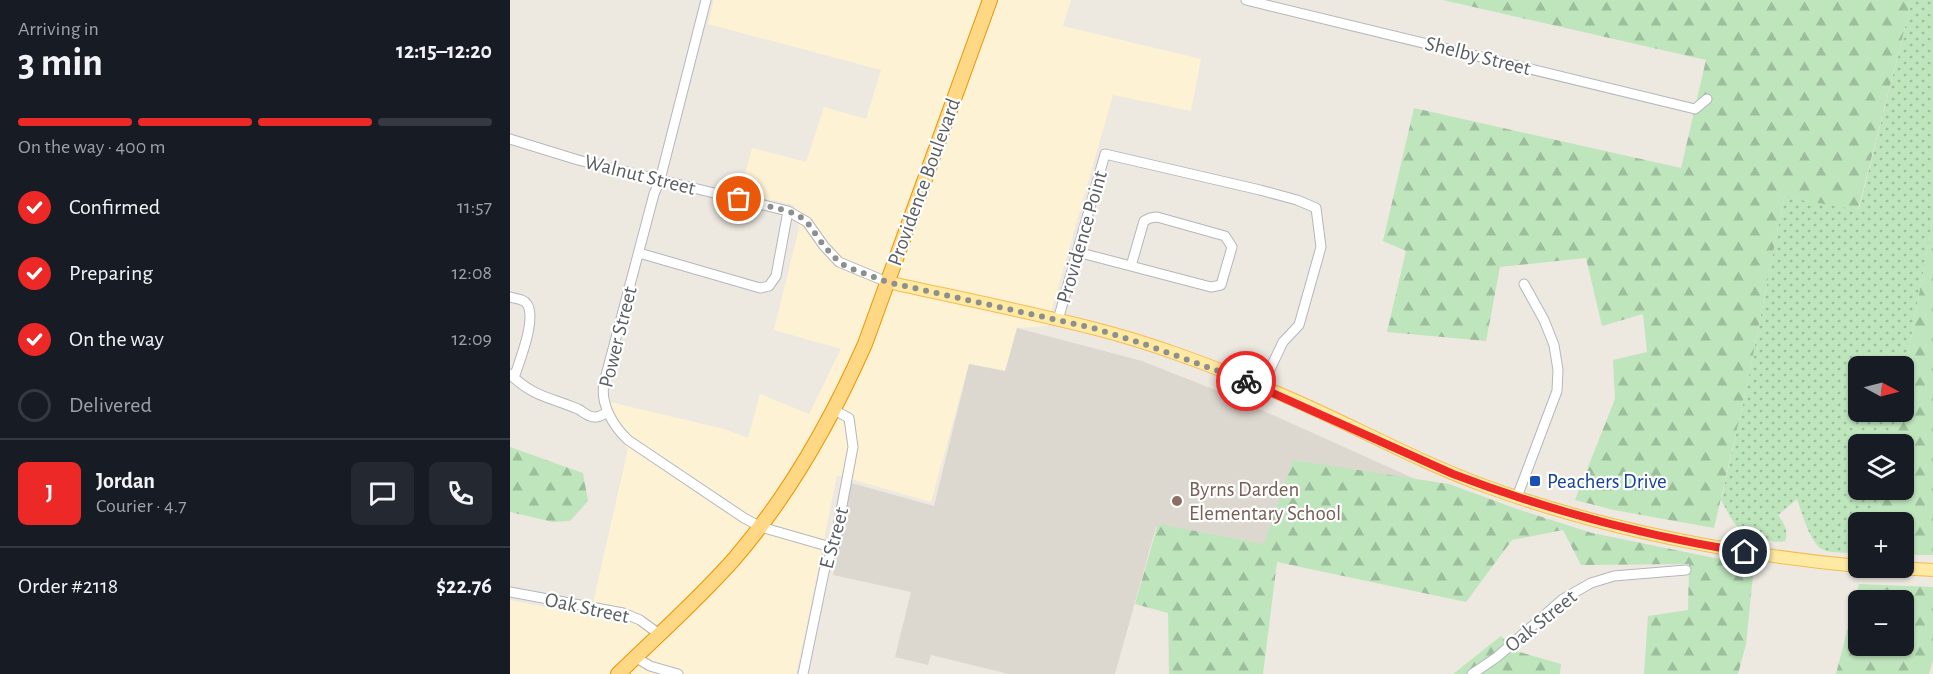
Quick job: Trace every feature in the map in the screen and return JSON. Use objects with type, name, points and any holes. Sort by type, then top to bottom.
[{"type":"highway","name":"Providence Boulevard","points":[[618,674],[726,567],[761,527],[781,500],[834,410],[865,344],[990,0]]},
{"type":"main road","points":[[887,282],[1093,328],[1141,343],[1262,386],[1453,474],[1605,523],[1716,548],[1848,565]]},
{"type":"main road","points":[[1914,569],[1933,570]]},
{"type":"street","name":"Power Street","points":[[706,0],[603,388],[608,412],[616,428],[628,440],[712,498],[761,527],[834,548]]},
{"type":"street","name":"Shelby Street","points":[[1246,0],[1695,109],[1707,99]]},
{"type":"street","name":"Walnut Street","points":[[510,139],[578,160],[788,211],[807,222],[839,262],[887,282]]},
{"type":"street","name":"Providence Point","points":[[1058,320],[1105,154],[1297,200],[1316,208],[1321,247],[1299,325],[1283,342],[1262,386]]},
{"type":"street","points":[[639,254],[760,288],[769,286],[776,276],[788,211]]},
{"type":"street","points":[[1077,252],[1211,287],[1221,285],[1232,247],[1225,236],[1150,218],[1144,221],[1131,266]]},
{"type":"street","points":[[1517,496],[1557,391],[1558,370],[1551,336],[1524,284]]},
{"type":"street","points":[[510,297],[528,305],[530,318],[528,332],[512,376],[525,388],[544,398],[579,409],[591,417],[599,417],[608,412]]},
{"type":"street","name":"E Street","points":[[803,674],[825,567],[834,548],[853,447],[849,418],[834,410]]},
{"type":"street","name":"Oak Street","points":[[1472,674],[1497,657],[1563,599],[1584,586],[1614,576],[1686,570]]},
{"type":"street","name":"Oak Street","points":[[510,592],[623,613],[640,620],[659,634]]},
{"type":"street","name":"Oak Street","points":[[635,657],[650,666],[678,674]]},
{"type":"shaded area","points":[[714,0],[1071,0],[1063,26],[1201,59],[1191,111],[1113,95],[1047,326],[1017,328],[1006,371],[969,364],[931,502],[837,475],[796,674],[510,674],[510,600],[590,616],[628,449],[610,428],[600,404],[610,402],[724,429],[748,438],[760,394],[809,414],[841,349],[774,330],[799,228],[794,205],[740,193],[752,148],[806,162],[824,107],[866,119],[881,70],[708,24]]},
{"type":"shaded area","name":"Byrns Darden Elementary School","points":[[1017,328],[1142,361],[1228,395],[1424,483],[1402,584],[1156,527],[1115,674],[1009,674],[931,655],[928,665],[895,657],[911,592],[833,575],[851,483],[934,506],[969,364],[1005,371]]},
{"type":"green space","points":[[1443,0],[1912,0],[1858,210],[1784,197],[1747,386],[1714,528],[1614,510],[1575,500],[1615,399],[1613,360],[1647,352],[1643,314],[1602,326],[1586,258],[1500,267],[1486,341],[1387,332],[1406,251],[1383,241],[1414,108],[1681,168],[1706,60]]},
{"type":"green space","points":[[1912,0],[1933,0],[1933,219],[1908,356],[1848,356],[1848,422],[1895,422],[1893,434],[1848,434],[1848,500],[1880,500],[1878,512],[1848,512],[1848,553],[1828,551],[1819,547],[1804,520],[1797,499],[1778,515],[1786,530],[1785,541],[1775,542],[1756,538],[1738,527],[1721,500],[1747,386],[1784,197],[1859,209]]},
{"type":"green space","points":[[1933,219],[1933,555],[1914,555],[1914,512],[1878,512],[1880,500],[1914,500],[1914,434],[1893,434],[1895,422],[1914,422],[1914,356],[1908,356]]},
{"type":"green space","points":[[510,447],[583,473],[588,501],[570,521],[553,522],[510,512]]},
{"type":"green space","points":[[1293,460],[1449,484],[1592,533],[1754,566],[1746,644],[1738,674],[1644,674],[1648,616],[1688,610],[1689,564],[1581,565],[1563,530],[1512,540],[1466,602],[1277,562],[1263,674],[1169,674],[1168,613],[1135,604],[1158,524],[1264,544]]},
{"type":"green space","points":[[1859,584],[1933,587],[1933,660],[1929,674],[1836,674],[1848,627],[1848,656],[1914,656],[1914,590],[1857,590]]},
{"type":"green space","points":[[1501,636],[1513,650],[1561,664],[1560,674],[1453,674]]},
{"type":"way so far","points":[[739,199],[788,211],[799,216],[807,222],[839,262],[887,282],[1093,328],[1246,381]]},
{"type":"place","name":"Peachers Drive","points":[[1535,481]]},
{"type":"place","name":"Byrns Darden Elementary School","points":[[1177,501]]},
{"type":"route","points":[[1246,381],[1262,386],[1453,474],[1529,501],[1605,523],[1716,548],[1745,552]]}]
